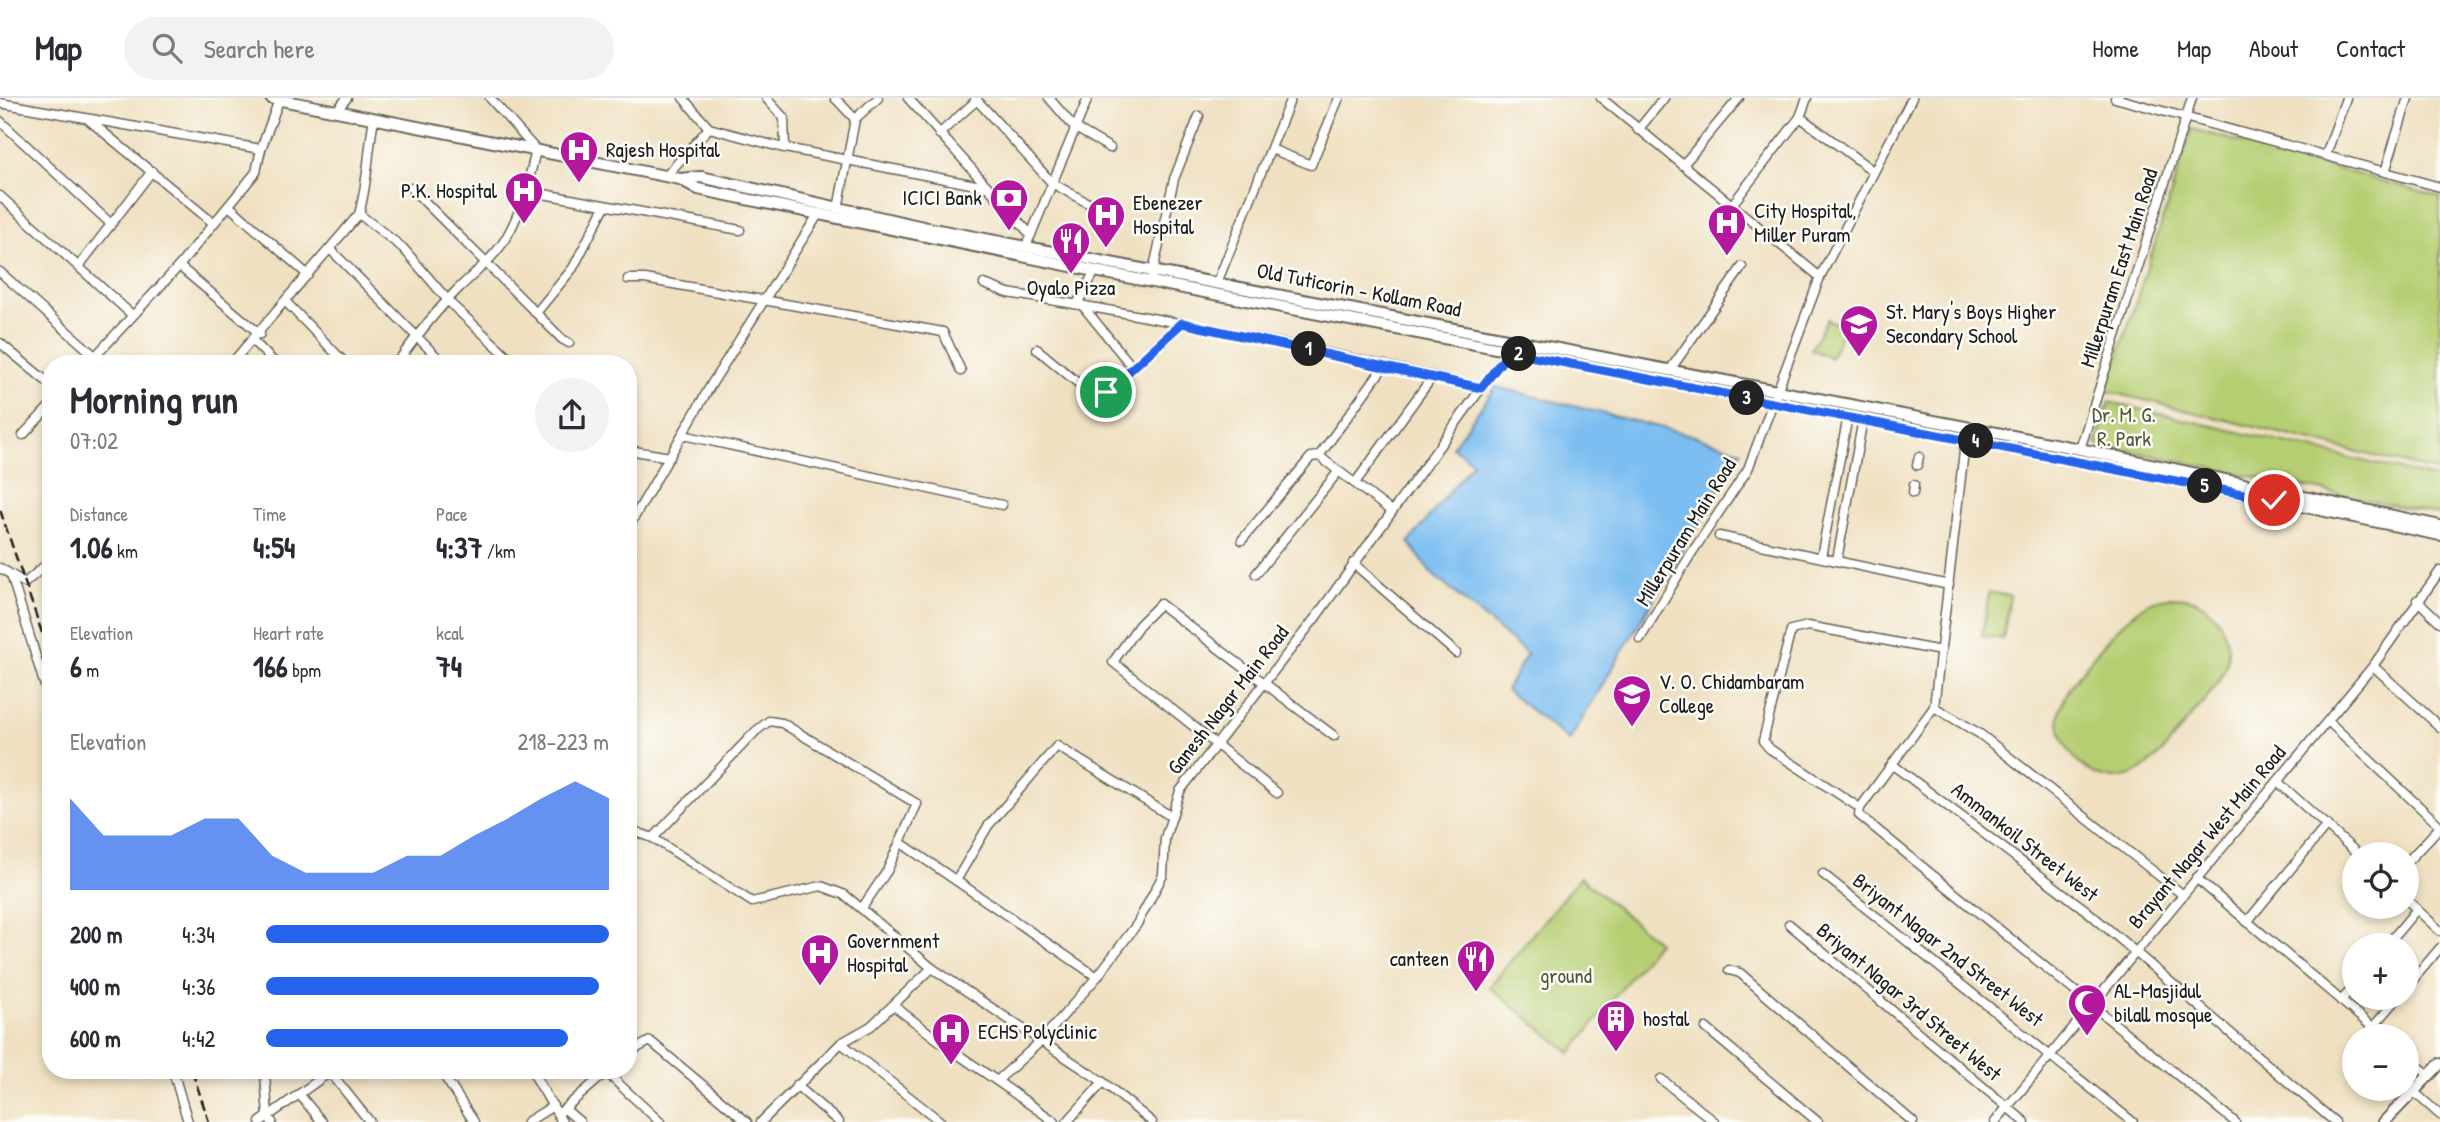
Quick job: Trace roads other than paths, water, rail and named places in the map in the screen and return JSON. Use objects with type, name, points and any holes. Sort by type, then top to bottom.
[{"type":"main road","name":"Old Tuticorin - Kollam Road","points":[[275,99],[680,180],[701,177],[838,209],[1029,239],[1152,275],[1217,283],[1670,370],[1966,433],[2080,449],[2440,526]]},
{"type":"main road","points":[[680,180],[698,189],[1095,271],[1152,275],[1509,352],[1863,419],[1966,433],[2440,535]]},
{"type":"main road","points":[[2419,1085],[2440,1064]]},
{"type":"main road","points":[[2384,1122],[2404,1101]]},
{"type":"street","points":[[336,111],[347,98]]},
{"type":"street","points":[[403,355],[417,335],[448,300],[487,263],[506,238],[527,191],[536,150],[490,98]]},
{"type":"street","points":[[682,98],[709,128],[785,148],[986,187]]},
{"type":"street","points":[[766,98],[784,118],[785,148]]},
{"type":"street","points":[[835,98],[855,119]]},
{"type":"street","points":[[838,209],[855,119],[878,98]]},
{"type":"street","points":[[908,98],[1029,239],[1088,98]]},
{"type":"street","points":[[1049,98],[1074,127],[1110,148]]},
{"type":"street","points":[[1217,283],[1291,98]]},
{"type":"street","points":[[1270,149],[1311,165],[1339,98]]},
{"type":"street","points":[[1601,98],[1820,276]]},
{"type":"street","points":[[1638,130],[1664,98]]},
{"type":"street","points":[[1683,165],[1739,98]]},
{"type":"street","points":[[1731,206],[1800,117],[1807,98]]},
{"type":"street","name":"Millerpuram Main Road","points":[[1640,639],[1691,554],[1748,469],[1820,276],[1912,98]]},
{"type":"street","points":[[2115,98],[2440,187]]},
{"type":"street","name":"Millerpuram East Main Road","points":[[2080,449],[2192,98]]},
{"type":"street","points":[[2326,155],[2346,98]]},
{"type":"street","points":[[2385,172],[2408,98]]},
{"type":"street","points":[[96,355],[178,266],[256,172],[275,99]]},
{"type":"street","points":[[939,134],[976,99],[1052,183],[1086,202],[1110,211]]},
{"type":"street","points":[[0,103],[261,149]]},
{"type":"street","points":[[1152,275],[1174,179],[1199,116]]},
{"type":"street","points":[[1800,117],[1873,172]]},
{"type":"street","points":[[240,355],[359,214],[366,189],[366,159],[374,118]]},
{"type":"street","points":[[88,119],[212,222]]},
{"type":"street","points":[[0,121],[111,224]]},
{"type":"street","points":[[666,176],[709,128]]},
{"type":"street","points":[[79,266],[152,172]]},
{"type":"street","points":[[411,188],[536,313],[569,342]]},
{"type":"street","points":[[527,191],[740,230]]},
{"type":"street","points":[[0,196],[131,314]]},
{"type":"street","points":[[229,205],[308,275]]},
{"type":"street","points":[[536,313],[573,268],[605,206]]},
{"type":"street","points":[[637,513],[819,213]]},
{"type":"street","points":[[359,214],[403,248],[448,300],[506,355]]},
{"type":"street","points":[[331,250],[436,355]]},
{"type":"street","points":[[178,266],[260,334]]},
{"type":"street","points":[[1670,370],[1742,267]]},
{"type":"street","points":[[1080,305],[1095,271]]},
{"type":"street","points":[[0,272],[94,355]]},
{"type":"street","points":[[628,279],[645,279],[943,332],[961,371]]},
{"type":"street","points":[[984,284],[1008,292],[1182,323],[1481,388]]},
{"type":"street","points":[[285,301],[337,355]]},
{"type":"street","points":[[1080,305],[1133,368]]},
{"type":"street","points":[[1037,349],[1096,398],[1182,323]]},
{"type":"street","name":"Ganesh Nagar Main Road","points":[[997,1081],[1041,1041],[1097,977],[1137,924],[1163,875],[1165,838],[1180,791],[1266,682],[1509,352],[1515,340]]},
{"type":"street","points":[[253,341],[267,355]]},
{"type":"street","points":[[0,343],[42,378]]},
{"type":"street","points":[[1242,540],[1311,457],[1319,456],[1385,365]]},
{"type":"street","points":[[1355,483],[1433,376]]},
{"type":"street","points":[[23,435],[42,415]]},
{"type":"street","points":[[1821,556],[1848,416]]},
{"type":"street","points":[[1837,560],[1863,419]]},
{"type":"street","points":[[1966,433],[1934,707],[1860,808],[1859,816],[2235,1122]]},
{"type":"street","points":[[683,435],[1002,505]]},
{"type":"street","points":[[637,452],[670,457]]},
{"type":"street","points":[[1319,456],[1391,511]]},
{"type":"street","points":[[1256,574],[1338,472]]},
{"type":"street","points":[[1719,536],[1950,585]]},
{"type":"street","points":[[1353,564],[1456,653]]},
{"type":"street","points":[[0,568],[12,578],[25,583],[42,568]]},
{"type":"street","name":"Brayant Nagar West Main Road","points":[[1995,1122],[2133,952],[2373,666],[2440,571]]},
{"type":"street","points":[[12,578],[42,676]]},
{"type":"street","points":[[2417,600],[2440,622]]},
{"type":"street","points":[[1278,793],[1113,662],[1139,625],[1160,604],[1334,736]]},
{"type":"street","points":[[1860,808],[1770,749],[1763,741],[1791,630],[1808,626],[1941,651]]},
{"type":"street","points":[[2373,666],[2440,727]]},
{"type":"street","points":[[1934,707],[1980,734],[2182,894]]},
{"type":"street","points":[[653,838],[755,731],[769,721],[782,723],[917,804],[887,871],[862,908]]},
{"type":"street","points":[[2328,721],[2440,826],[2419,849]]},
{"type":"street","points":[[957,879],[988,826],[1054,747],[1085,762],[1172,817]]},
{"type":"street","name":"Ammankoil Street West","points":[[1893,765],[2029,865],[2336,1122]]},
{"type":"street","points":[[2278,782],[2345,842]]},
{"type":"street","points":[[2247,922],[2327,825]]},
{"type":"street","points":[[637,832],[653,838],[752,902],[821,886],[845,895],[932,968],[1103,1082],[1152,1122]]},
{"type":"street","points":[[901,842],[1097,977]]},
{"type":"street","name":"Briyant Nagar 2nd Street West","points":[[1823,874],[2133,1122]]},
{"type":"street","points":[[2196,878],[2369,1024]]},
{"type":"street","points":[[2419,911],[2440,931]]},
{"type":"street","points":[[2397,933],[2409,919]]},
{"type":"street","name":"Briyant Nagar 3rd Street West","points":[[1789,924],[2025,1122]]},
{"type":"street","points":[[2419,973],[2440,948]]},
{"type":"street","points":[[761,1122],[841,1043],[871,1026],[932,968]]},
{"type":"street","points":[[1729,970],[1740,973],[1913,1122]]},
{"type":"street","points":[[894,1006],[950,1049],[1055,1122]]},
{"type":"street","points":[[2376,1024],[2388,1010]]},
{"type":"street","points":[[1706,1028],[1818,1122]]},
{"type":"street","points":[[637,1048],[650,1041],[747,1122]]},
{"type":"street","points":[[841,1043],[941,1122]]},
{"type":"street","points":[[2419,1067],[2429,1076]]},
{"type":"street","points":[[175,1079],[188,1122]]},
{"type":"street","points":[[265,1079],[267,1120]]},
{"type":"street","points":[[267,1120],[320,1079]]},
{"type":"street","points":[[336,1079],[370,1122]]},
{"type":"street","points":[[446,1079],[474,1122]]},
{"type":"street","points":[[537,1079],[560,1113],[580,1122]]},
{"type":"street","points":[[527,1122],[560,1113],[599,1079]]},
{"type":"street","points":[[614,1079],[660,1122]]},
{"type":"street","points":[[1661,1079],[1715,1122]]},
{"type":"street","points":[[1067,1122],[1103,1082]]},
{"type":"street","points":[[796,1086],[839,1122]]},
{"type":"street","points":[[299,1094],[322,1122]]},
{"type":"street","points":[[2419,1096],[2440,1115]]},
{"type":"water","points":[[1496,387],[1691,435],[1742,451],[1569,741],[1506,690],[1527,654],[1430,572],[1409,542],[1473,462],[1452,447]]},
{"type":"railway","points":[[0,510],[42,633]]},
{"type":"railway","points":[[195,1079],[209,1122]]},
{"type":"place","name":"Rajesh Hospital","points":[[579,184]]},
{"type":"place","name":"P.K. Hospital","points":[[524,225]]},
{"type":"place","name":"ICICI Bank","points":[[1009,232]]},
{"type":"place","name":"Ebenezer Hospital","points":[[1106,249]]},
{"type":"place","name":"City Hospital, Miller Puram","points":[[1727,257]]},
{"type":"place","name":"Oyalo Pizza","points":[[1071,275]]},
{"type":"place","name":"St. Mary's Boys Higher Secondary School","points":[[1859,358]]},
{"type":"place","name":"V. O. Chidambaram College","points":[[1632,728]]},
{"type":"place","name":"Government Hospital","points":[[820,987]]},
{"type":"place","name":"canteen","points":[[1476,993]]},
{"type":"place","name":"AL-Masjidul bilall mosque","points":[[2087,1037]]},
{"type":"place","name":"hostal","points":[[1616,1053]]},
{"type":"place","name":"ECHS Polyclinic","points":[[951,1066]]},
{"type":"park label","name":"Dr. M. G. R. Park","points":[[2124,427]]},
{"type":"park label","name":"ground","points":[[1566,976]]}]
